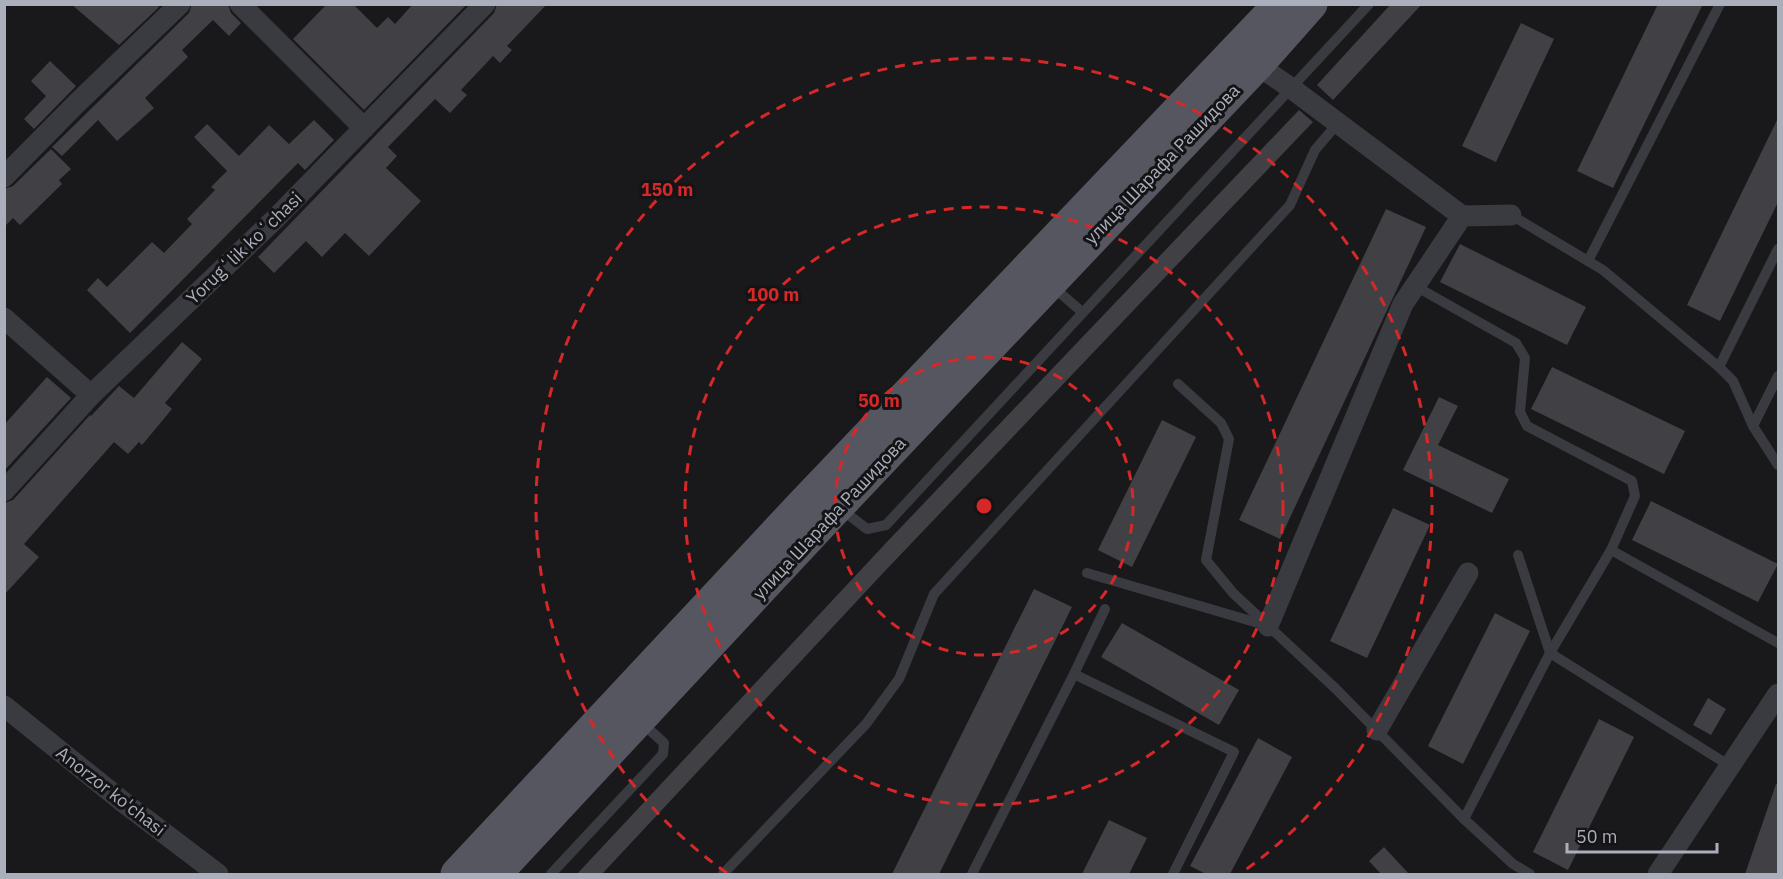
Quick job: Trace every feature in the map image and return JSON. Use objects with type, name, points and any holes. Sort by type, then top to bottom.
[{"type":"main road","points":[[456,874],[820,513],[1280,4]]},
{"type":"main road","name":"улица Шарафа Рашидова","points":[[495,874],[639,720],[820,513],[1049,284],[1257,65],[1311,4]]},
{"type":"street","points":[[4,177],[180,4]]},
{"type":"street","points":[[240,4],[364,128]]},
{"type":"street","name":"Yorugʻlik koʻchasi","points":[[4,491],[91,395],[276,219],[485,4]]},
{"type":"street","points":[[1257,65],[1462,216],[1511,215]]},
{"type":"street","points":[[1268,626],[1403,304],[1462,216]]},
{"type":"street","points":[[4,318],[91,395]]},
{"type":"street","points":[[1377,729],[1468,573]]},
{"type":"street","points":[[1658,874],[1779,693]]},
{"type":"street","name":"Anorzor ko'chasi","points":[[4,706],[127,805],[218,874]]},
{"type":"lane","points":[[820,513],[867,529],[886,525],[1369,4]]},
{"type":"lane","points":[[1588,261],[1720,4]]},
{"type":"lane","points":[[723,874],[866,724],[898,680],[934,594],[1290,205],[1315,150],[1338,123]]},
{"type":"lane","points":[[1511,215],[1603,270],[1719,367],[1733,381],[1753,426],[1779,465]]},
{"type":"lane","points":[[1719,367],[1779,249]]},
{"type":"lane","points":[[1049,284],[1082,312]]},
{"type":"lane","points":[[1415,286],[1516,343],[1525,358],[1520,412],[1527,426],[1632,481],[1635,496],[1611,550],[1550,653],[1464,819]]},
{"type":"lane","points":[[1753,426],[1779,376]]},
{"type":"lane","points":[[1178,384],[1221,423],[1228,439],[1206,560],[1233,593],[1377,729],[1464,819],[1513,864],[1530,874]]},
{"type":"lane","points":[[1611,550],[1779,643]]},
{"type":"lane","points":[[1518,555],[1550,653],[1730,766]]},
{"type":"lane","points":[[1087,573],[1268,626]]},
{"type":"lane","points":[[972,874],[1105,609]]},
{"type":"lane","points":[[1074,674],[1234,752],[1173,874]]},
{"type":"lane","points":[[551,874],[663,754],[664,743],[639,720]]},
{"type":"building","points":[[71,4],[156,4],[159,7],[119,45]]},
{"type":"building","points":[[192,4],[228,4],[231,13],[241,23],[229,36],[213,20],[182,50],[188,57],[145,98],[154,108],[117,141],[98,120],[62,156],[52,147],[189,13]]},
{"type":"building","points":[[327,4],[353,4],[377,28],[388,17],[395,24],[413,4],[467,4],[364,110],[293,39]]},
{"type":"building","points":[[497,4],[547,4],[507,46],[512,50],[500,63],[493,56],[461,90],[467,95],[450,113],[435,99],[388,147],[397,156],[386,168],[421,201],[369,256],[345,233],[322,257],[306,241],[274,273],[258,257],[494,13]]},
{"type":"building","points":[[1391,4],[1422,4],[1333,100],[1317,85]]},
{"type":"building","points":[[1658,4],[1703,4],[1613,188],[1577,171]]},
{"type":"building","points":[[1521,23],[1554,39],[1496,162],[1462,146]]},
{"type":"building","points":[[50,61],[76,86],[34,129],[24,119],[46,96],[31,81]]},
{"type":"building","points":[[1299,110],[1313,122],[885,571],[602,874],[577,874],[885,544]]},
{"type":"building","points":[[1779,116],[1779,200],[1720,321],[1687,305]]},
{"type":"building","points":[[314,120],[334,140],[305,170],[298,163],[130,333],[87,290],[98,278],[107,287],[152,242],[164,253],[192,224],[187,219],[215,190],[211,187],[227,171],[194,137],[207,124],[239,156],[269,125],[289,144]]},
{"type":"building","points":[[51,149],[71,169],[59,180],[62,184],[20,225],[13,218],[4,227],[4,189],[13,186]]},
{"type":"building","points":[[1386,209],[1426,227],[1280,539],[1239,520]]},
{"type":"building","points":[[1460,244],[1586,307],[1567,345],[1440,282]]},
{"type":"building","points":[[182,342],[202,359],[165,403],[172,409],[142,445],[139,442],[128,454],[114,442],[24,544],[39,557],[4,595],[4,503],[13,500],[119,386],[134,398]]},
{"type":"building","points":[[1552,367],[1685,431],[1664,474],[1531,409]]},
{"type":"building","points":[[47,377],[71,398],[4,471],[4,425]]},
{"type":"building","points":[[1439,397],[1458,406],[1438,445],[1509,479],[1492,513],[1403,470]]},
{"type":"building","points":[[1162,420],[1196,437],[1132,567],[1098,550]]},
{"type":"building","points":[[1651,501],[1778,564],[1758,602],[1632,540]]},
{"type":"building","points":[[1393,508],[1430,525],[1367,658],[1330,641]]},
{"type":"building","points":[[1034,589],[1072,607],[939,874],[892,874]]},
{"type":"building","points":[[1495,613],[1530,631],[1463,764],[1428,746]]},
{"type":"building","points":[[1122,623],[1239,690],[1219,725],[1101,657]]},
{"type":"building","points":[[1708,698],[1726,709],[1711,735],[1693,725]]},
{"type":"building","points":[[1599,719],[1634,737],[1568,870],[1533,852]]},
{"type":"building","points":[[1258,738],[1292,757],[1230,874],[1206,874],[1190,866]]},
{"type":"building","points":[[1776,784],[1779,785],[1779,874],[1745,874]]},
{"type":"building","points":[[1109,820],[1147,838],[1129,874],[1082,874]]},
{"type":"building","points":[[1384,847],[1409,874],[1381,874],[1369,861]]}]
